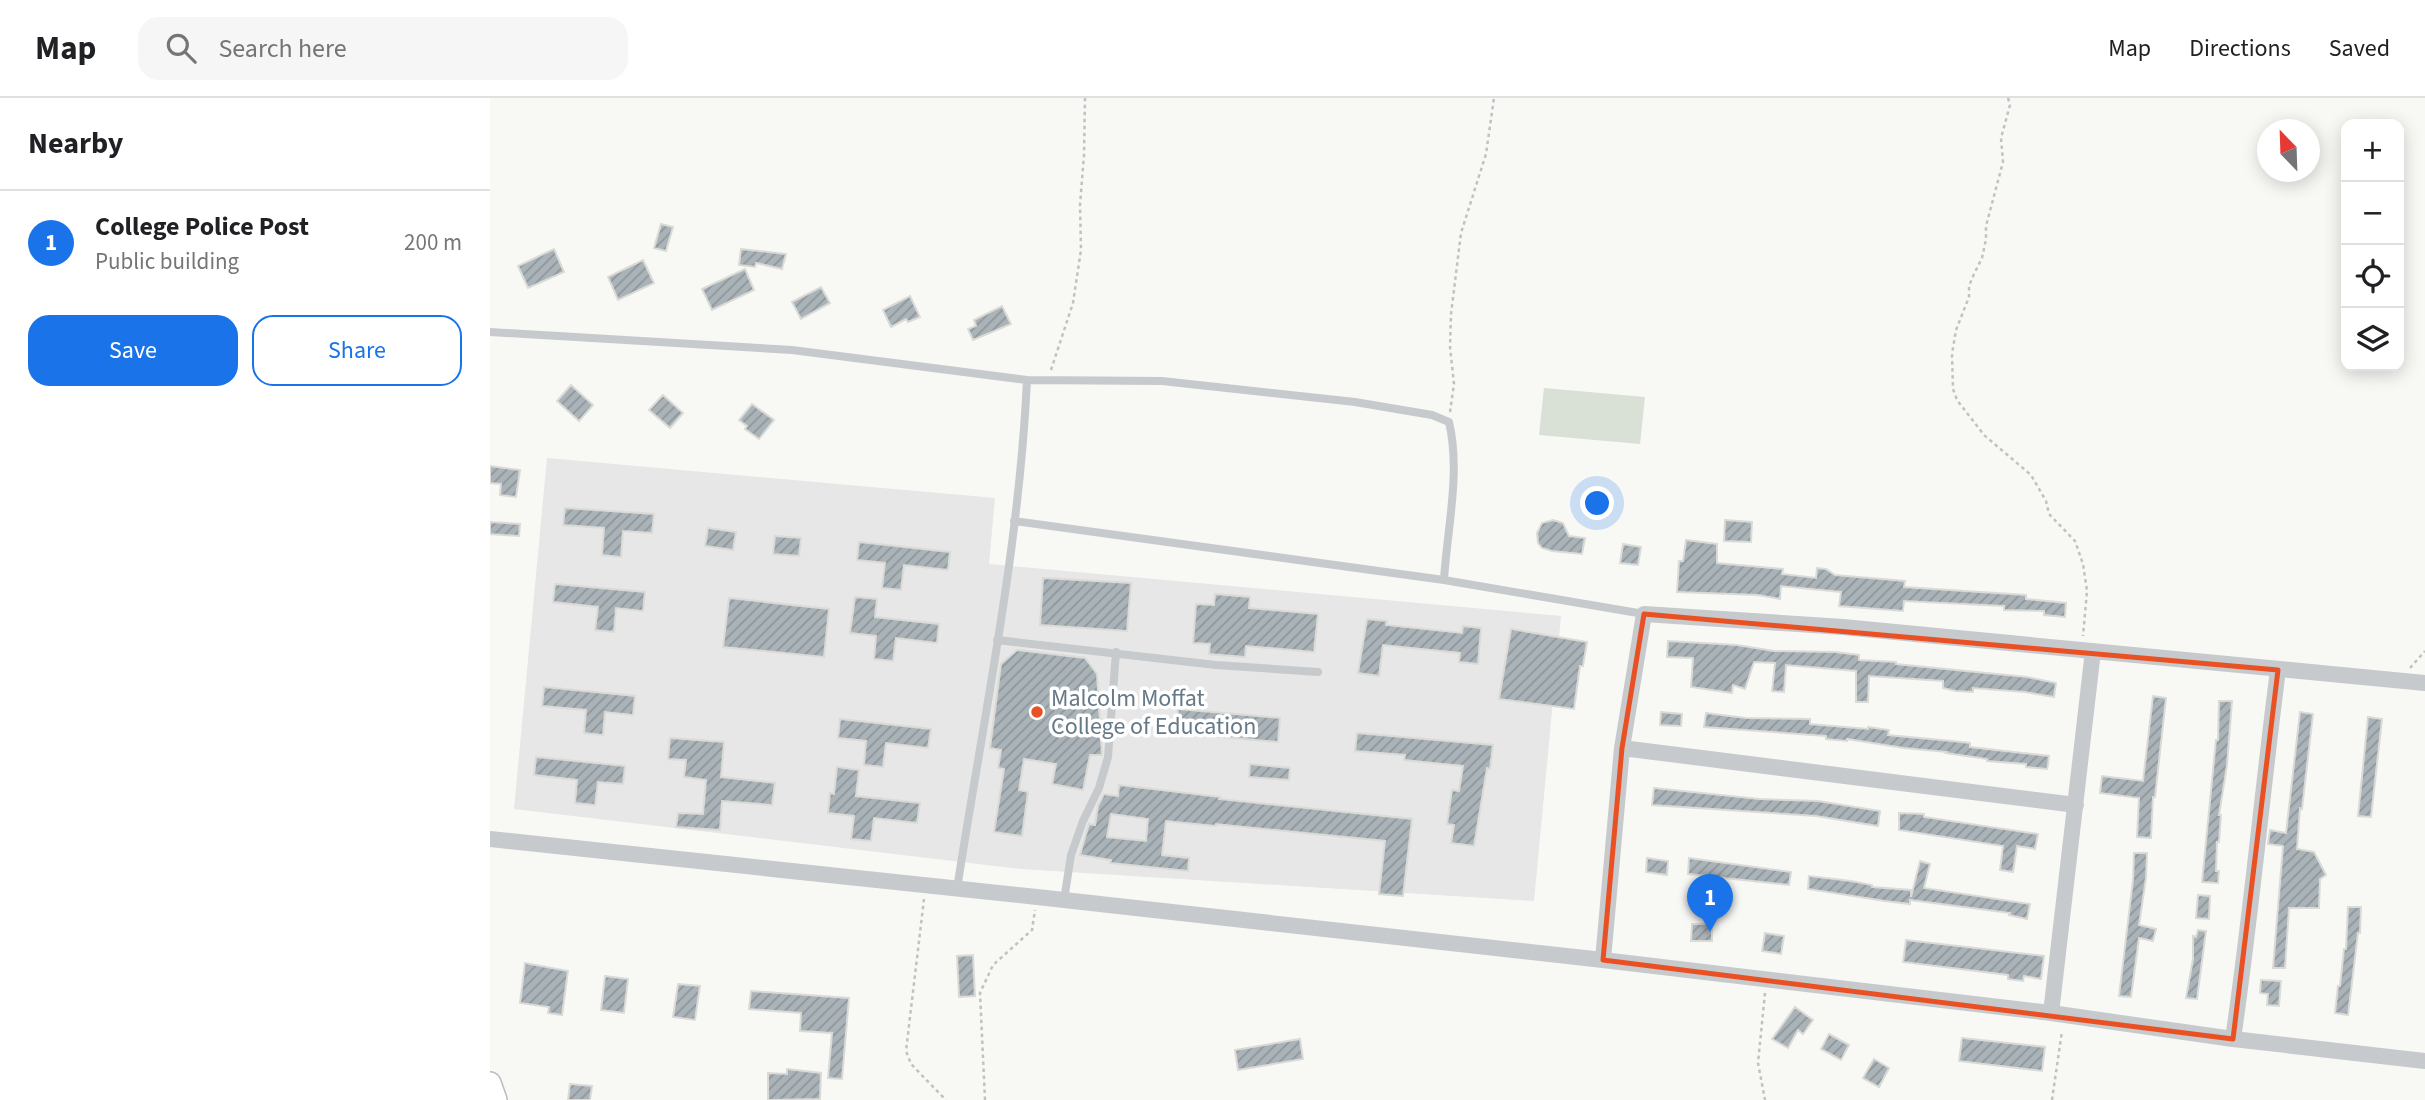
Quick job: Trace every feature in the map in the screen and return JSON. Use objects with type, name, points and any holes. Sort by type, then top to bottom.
[{"type":"street","points":[[1603,960],[1622,748],[1644,614],[1843,627],[2425,683]]},
{"type":"street","points":[[2058,1014],[2087,651]]},
{"type":"street","points":[[2233,1039],[2247,944],[2257,835],[2278,670]]},
{"type":"street","points":[[1622,748],[2076,805]]},
{"type":"street","points":[[490,839],[1603,960],[2425,1061]]},
{"type":"street","points":[[490,1083],[496,1100]]},
{"type":"lane","points":[[490,332],[792,350],[1027,380],[1175,383],[1355,402],[1432,415],[1449,422],[1452,434],[1453,480],[1444,580]]},
{"type":"lane","points":[[957,889],[1024,449],[1027,380]]},
{"type":"lane","points":[[1014,521],[1444,580],[1644,614]]},
{"type":"lane","points":[[997,640],[1216,665],[1318,672]]},
{"type":"lane","points":[[1064,900],[1071,855],[1108,757],[1115,652]]},
{"type":"path","points":[[1047,380],[1073,303],[1081,250],[1080,205],[1085,98]]},
{"type":"path","points":[[1449,422],[1454,384],[1450,347],[1451,314],[1461,233],[1486,153],[1494,98]]},
{"type":"path","points":[[2008,98],[2010,105],[2001,138],[2003,162],[1986,226],[1982,258],[1956,330],[1952,354],[1953,389],[1973,424],[2031,475],[2046,501],[2049,514],[2075,541],[2083,564],[2087,591],[2087,651]]},
{"type":"path","points":[[926,886],[906,1051],[912,1064],[946,1100]]},
{"type":"path","points":[[985,1100],[980,993],[993,965],[1032,930],[1037,897]]},
{"type":"path","points":[[1765,1100],[1758,1063],[1766,979]]},
{"type":"path","points":[[2052,1100],[2058,1014]]},
{"type":"highlighted area","points":[[1644,614],[2278,670],[2233,1039],[1603,960],[1622,748]]},
{"type":"shaded area","points":[[1544,388],[1645,397],[1640,444],[1539,435]]},
{"type":"shaded area","name":"Malcolm Moffat College of Education","points":[[547,458],[995,498],[989,564],[1561,616],[1534,901],[1021,869],[514,809]]},
{"type":"building","points":[[661,224],[673,227],[666,251],[654,248]]},
{"type":"building","points":[[554,249],[564,272],[528,288],[518,266]]},
{"type":"building","points":[[741,249],[786,254],[782,269],[756,263],[755,267],[739,265]]},
{"type":"building","points":[[643,260],[654,283],[618,300],[608,277]]},
{"type":"building","points":[[745,269],[754,290],[712,310],[702,289]]},
{"type":"building","points":[[821,287],[830,303],[801,319],[792,302]]},
{"type":"building","points":[[910,296],[920,317],[908,322],[906,319],[891,327],[883,310]]},
{"type":"building","points":[[1002,306],[1011,324],[973,340],[968,329],[976,326],[974,320]]},
{"type":"building","points":[[571,385],[593,405],[579,421],[557,401]]},
{"type":"building","points":[[663,395],[683,413],[670,428],[649,410]]},
{"type":"building","points":[[752,404],[774,420],[759,439],[745,429],[747,426],[739,420]]},
{"type":"building","points":[[490,466],[520,470],[516,497],[500,495],[501,484],[490,483]]},
{"type":"building","points":[[565,508],[654,514],[652,533],[623,531],[621,557],[602,555],[604,528],[563,525]]},
{"type":"building","points":[[1553,520],[1563,523],[1569,536],[1585,538],[1582,554],[1542,548],[1538,543],[1537,533],[1542,523]]},
{"type":"building","points":[[1725,520],[1752,522],[1751,542],[1724,541]]},
{"type":"building","points":[[490,522],[520,524],[519,536],[490,534]]},
{"type":"building","points":[[708,528],[736,532],[733,550],[705,546]]},
{"type":"building","points":[[775,536],[801,538],[799,556],[773,554]]},
{"type":"building","points":[[1686,540],[1717,544],[1717,563],[1783,569],[1782,574],[1816,578],[1817,568],[1826,569],[1835,575],[1905,581],[1904,587],[2026,595],[2026,599],[2066,603],[2065,617],[2044,615],[2044,611],[2004,610],[2004,606],[1904,601],[1903,611],[1839,606],[1841,592],[1781,586],[1780,599],[1758,595],[1677,592],[1679,561],[1683,561]]},
{"type":"building","points":[[859,542],[950,552],[948,570],[904,565],[901,590],[882,588],[885,563],[857,560]]},
{"type":"building","points":[[1623,544],[1641,547],[1638,565],[1620,563]]},
{"type":"building","points":[[1043,578],[1131,583],[1127,631],[1040,625]]},
{"type":"building","points":[[555,584],[645,592],[643,611],[616,608],[614,632],[595,630],[598,607],[553,602]]},
{"type":"building","points":[[1215,594],[1250,597],[1249,608],[1318,614],[1314,652],[1246,646],[1245,657],[1209,654],[1210,644],[1193,643],[1196,604],[1214,605]]},
{"type":"building","points":[[855,597],[877,599],[875,617],[939,624],[937,643],[896,638],[893,661],[874,659],[876,636],[850,633]]},
{"type":"building","points":[[729,598],[829,609],[824,657],[723,647]]},
{"type":"building","points":[[1367,619],[1387,621],[1386,625],[1462,633],[1463,626],[1481,628],[1478,664],[1459,662],[1460,653],[1383,645],[1379,676],[1358,673]]},
{"type":"building","points":[[1511,629],[1587,642],[1583,666],[1580,666],[1574,709],[1499,699]]},
{"type":"building","points":[[1668,641],[1737,645],[1774,651],[1835,652],[1859,655],[1859,660],[2027,677],[2056,683],[2054,697],[1973,688],[1973,692],[1956,691],[1943,688],[1943,681],[1869,676],[1868,702],[1856,702],[1856,671],[1786,665],[1784,692],[1772,691],[1775,663],[1754,662],[1745,689],[1733,685],[1732,693],[1691,687],[1693,658],[1667,657]]},
{"type":"building","points":[[1017,650],[1085,658],[1097,674],[1102,755],[1090,755],[1083,790],[1052,784],[1056,764],[1024,759],[1019,790],[1028,792],[1022,836],[994,832],[1004,769],[998,768],[1001,750],[990,748],[1001,664]]},
{"type":"building","points":[[544,687],[635,696],[633,715],[605,712],[603,735],[584,733],[586,710],[542,706]]},
{"type":"building","points":[[2153,696],[2166,698],[2153,797],[2151,838],[2137,837],[2139,798],[2100,793],[2102,776],[2143,781]]},
{"type":"building","points":[[2219,701],[2232,701],[2227,765],[2219,815],[2216,871],[2219,871],[2218,883],[2202,882],[2218,740]]},
{"type":"building","points":[[1178,709],[1280,718],[1278,742],[1176,733]]},
{"type":"building","points":[[1661,712],[1682,714],[1681,726],[1660,725]]},
{"type":"building","points":[[2300,712],[2313,714],[2297,849],[2314,852],[2326,875],[2320,879],[2319,908],[2289,908],[2285,968],[2273,968],[2283,846],[2268,844],[2270,830],[2286,833]]},
{"type":"building","points":[[1706,713],[1746,718],[1810,719],[1810,724],[1889,730],[1888,735],[1970,743],[1970,747],[2049,756],[2048,765],[2047,769],[2026,767],[2026,764],[1987,761],[1947,752],[1847,739],[1826,739],[1826,736],[1704,727]]},
{"type":"building","points":[[2368,717],[2382,719],[2371,817],[2358,816]]},
{"type":"building","points":[[840,719],[931,729],[928,748],[886,743],[883,767],[864,765],[866,741],[838,738]]},
{"type":"building","points":[[1357,733],[1493,745],[1474,846],[1451,843],[1454,825],[1447,824],[1452,790],[1459,791],[1463,766],[1404,760],[1405,755],[1355,751]]},
{"type":"building","points":[[670,738],[724,742],[721,777],[775,783],[772,805],[722,801],[720,830],[676,827],[678,813],[703,814],[706,780],[684,777],[686,760],[668,759]]},
{"type":"building","points":[[536,757],[625,766],[623,784],[598,782],[595,805],[575,803],[577,780],[534,775]]},
{"type":"building","points":[[1250,764],[1290,768],[1289,780],[1249,777]]},
{"type":"building","points":[[837,767],[859,770],[856,796],[920,803],[917,823],[874,818],[871,841],[851,839],[854,816],[828,813],[830,793],[834,794]]},
{"type":"building","points":[[1119,785],[1220,797],[1219,799],[1412,819],[1403,896],[1379,894],[1385,841],[1166,821],[1162,855],[1189,858],[1188,871],[1110,863],[1111,860],[1080,855],[1089,824],[1095,825],[1098,806],[1104,794],[1118,796]],"holes":[[[1111,814],[1148,819],[1146,841],[1107,837]]]},
{"type":"building","points":[[1654,788],[1759,799],[1818,801],[1880,811],[1878,826],[1816,816],[1652,805]]},
{"type":"building","points":[[1899,813],[1924,814],[1924,817],[2038,834],[2035,849],[2017,846],[2013,872],[2000,870],[2003,846],[1899,830]]},
{"type":"building","points":[[2134,853],[2147,853],[2139,925],[2156,929],[2153,941],[2139,938],[2131,997],[2119,996]]},
{"type":"building","points":[[1647,858],[1668,861],[1667,875],[1646,872]]},
{"type":"building","points":[[1689,858],[1791,872],[1789,885],[1688,874]]},
{"type":"building","points":[[1920,861],[1930,864],[1924,888],[2030,904],[2027,919],[2009,915],[2010,913],[1910,900],[1910,904],[1808,889],[1809,876],[1851,881],[1872,887],[1911,890],[1911,897]]},
{"type":"building","points":[[2198,895],[2210,896],[2209,919],[2196,918]]},
{"type":"building","points":[[2348,907],[2361,907],[2360,933],[2348,1015],[2335,1013],[2346,949]]},
{"type":"building","points":[[1692,924],[1712,924],[1712,941],[1691,941]]},
{"type":"building","points":[[2198,930],[2206,931],[2197,999],[2186,998],[2193,959],[2193,936],[2196,937]]},
{"type":"building","points":[[1765,933],[1784,936],[1781,954],[1762,951]]},
{"type":"building","points":[[1906,940],[2044,956],[2041,979],[2024,976],[2023,981],[2008,979],[2008,975],[1903,962]]},
{"type":"building","points":[[973,955],[975,996],[959,997],[957,956]]},
{"type":"building","points":[[525,963],[568,971],[562,1015],[548,1013],[549,1007],[520,1003]]},
{"type":"building","points":[[605,976],[628,979],[624,1013],[601,1010]]},
{"type":"building","points":[[2261,980],[2281,981],[2279,1006],[2267,1005],[2268,994],[2260,993]]},
{"type":"building","points":[[678,984],[700,986],[695,1020],[673,1017]]},
{"type":"building","points":[[751,991],[849,998],[842,1079],[828,1078],[832,1033],[800,1031],[801,1013],[749,1009]]},
{"type":"building","points":[[1795,1007],[1813,1020],[1803,1034],[1798,1030],[1788,1048],[1772,1039]]},
{"type":"building","points":[[1829,1034],[1849,1045],[1841,1060],[1821,1049]]},
{"type":"building","points":[[1962,1038],[2045,1047],[2042,1071],[1959,1061]]},
{"type":"building","points":[[1300,1039],[1303,1059],[1238,1070],[1235,1050]]},
{"type":"building","points":[[1874,1059],[1889,1068],[1879,1087],[1863,1078]]},
{"type":"building","points":[[787,1069],[821,1073],[820,1099],[768,1100],[768,1073],[787,1074]]},
{"type":"building","points":[[570,1084],[592,1086],[590,1100],[568,1100]]},
{"type":"place","name":"Malcolm Moffat College of Education","points":[[1037,712]]},
{"type":"place","name":"College Police Post","points":[[1710,932]]}]
